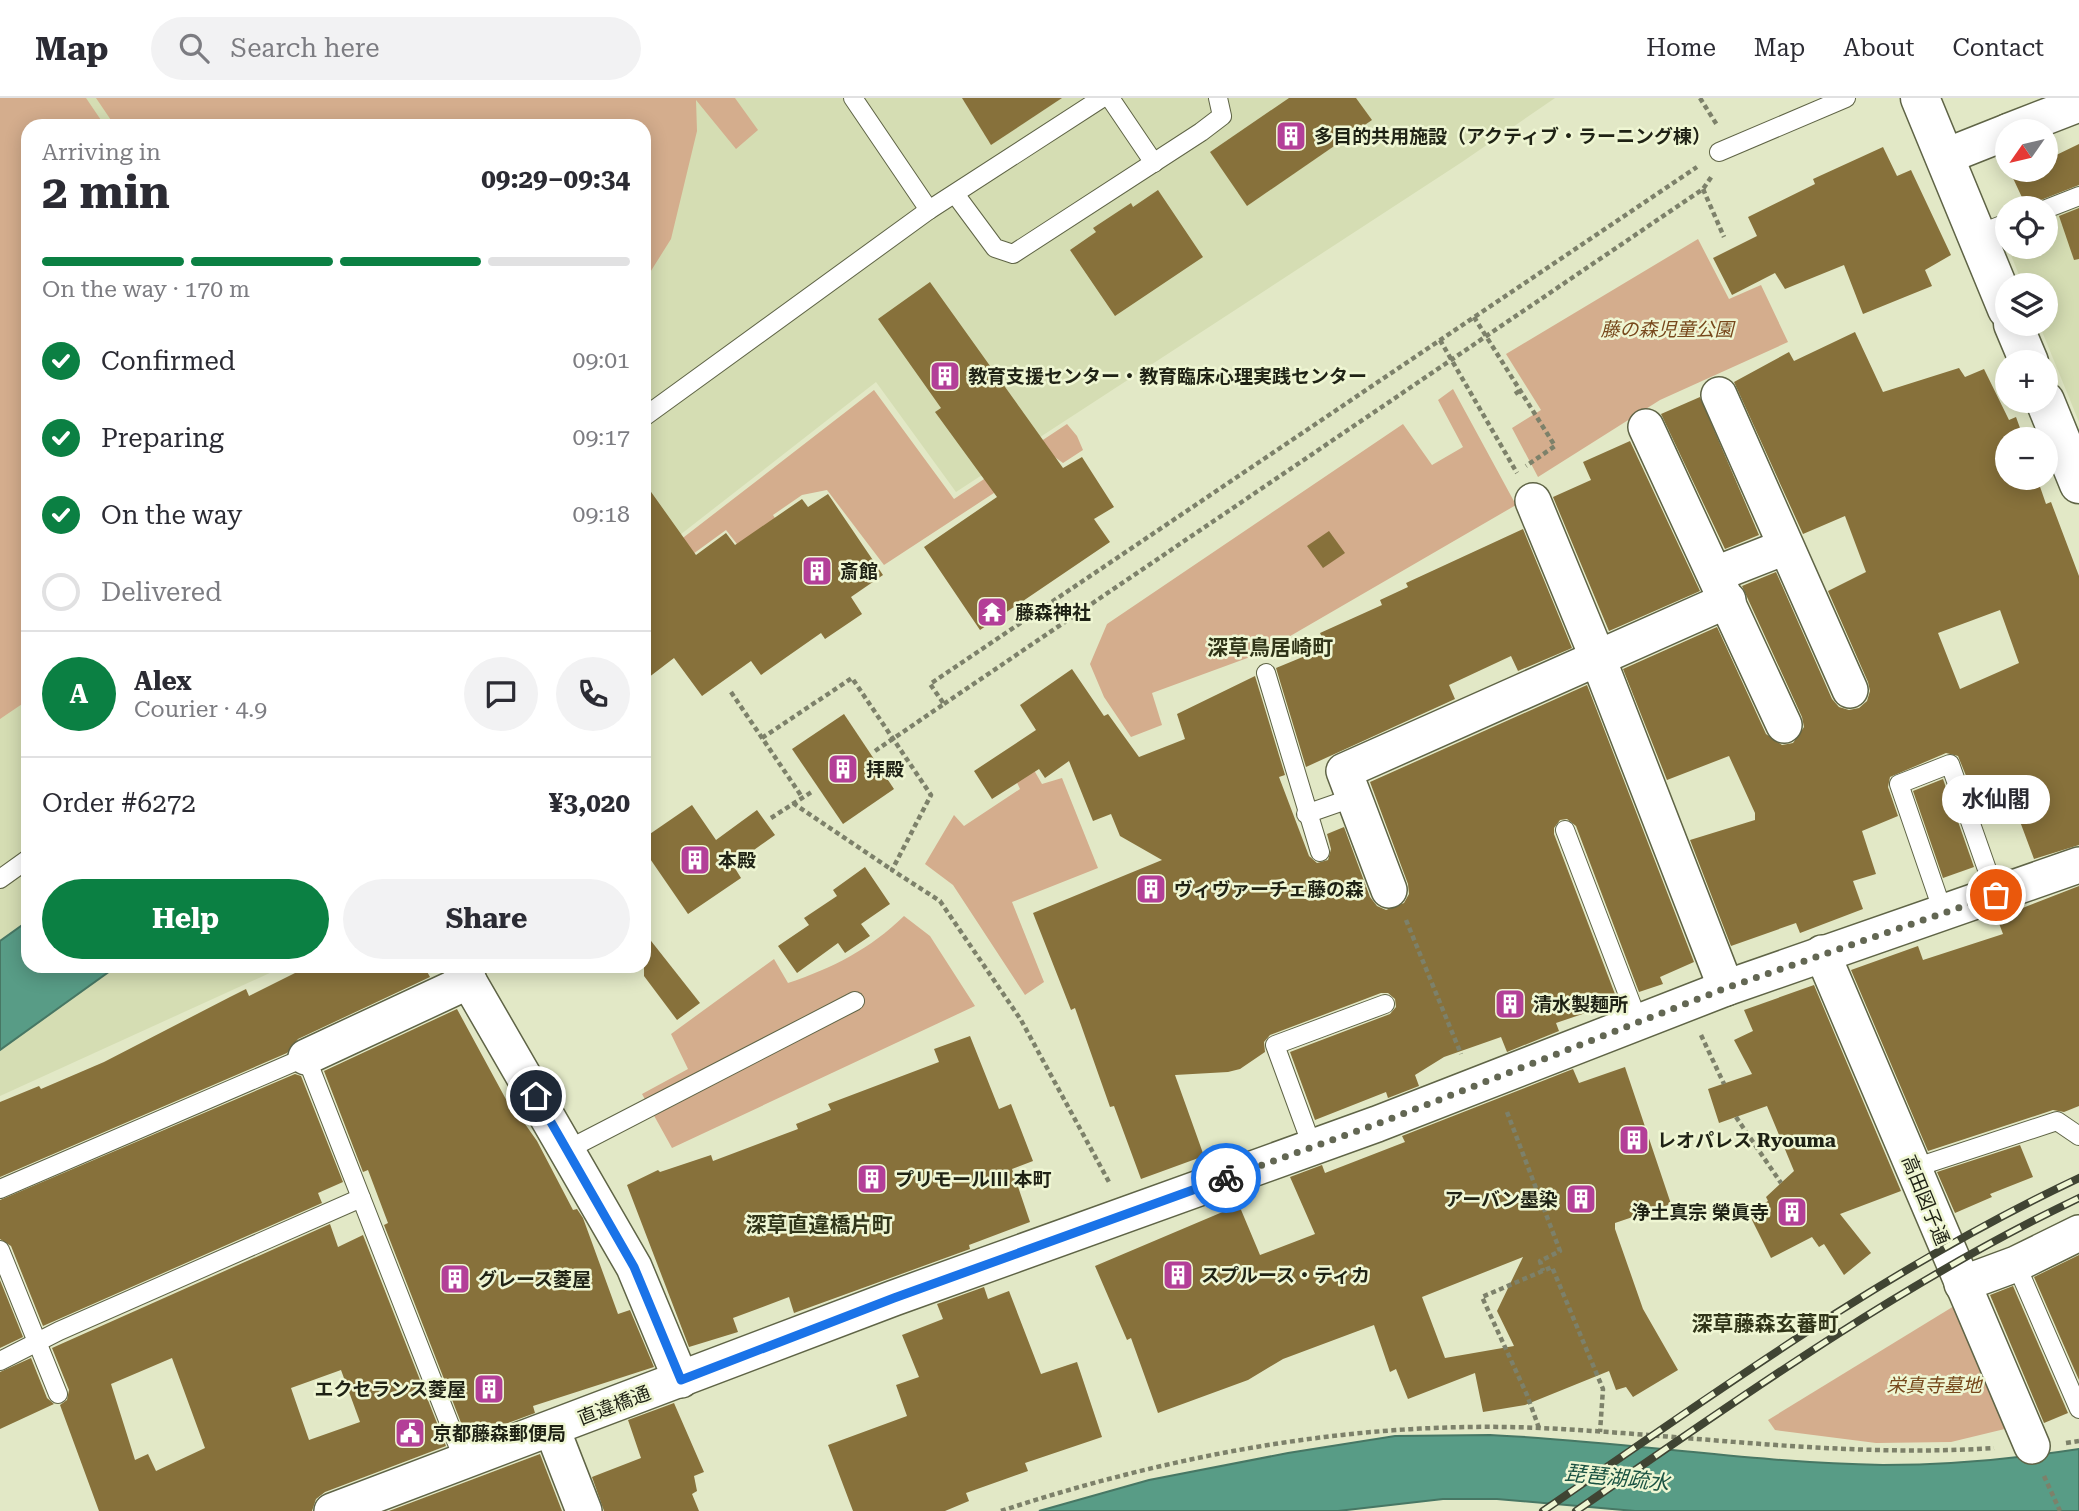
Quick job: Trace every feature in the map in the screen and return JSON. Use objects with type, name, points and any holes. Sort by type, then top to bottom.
[{"type":"street","points":[[1920,98],[1944,157],[1992,229],[2000,273]]},
{"type":"street","points":[[2041,119],[2079,104]]},
{"type":"street","points":[[1944,157],[1995,137]]},
{"type":"street","points":[[1719,395],[1850,690]]},
{"type":"street","points":[[2050,413],[2079,484]]},
{"type":"street","points":[[1646,427],[1784,725]]},
{"type":"street","points":[[1524,487],[1597,656],[1726,988]]},
{"type":"street","points":[[1389,890],[1344,771],[1597,656],[1722,587],[1785,547]]},
{"type":"street","name":"直違橋通","points":[[332,1511],[1123,1214],[1312,1146],[1480,1072],[1638,1021],[1822,953],[2079,865]]},
{"type":"street","name":"高田図子通","points":[[1822,953],[2035,1455]]},
{"type":"street","points":[[306,1057],[465,974],[634,1267],[681,1380]]},
{"type":"street","points":[[1962,1284],[2016,1264],[2079,1233]]},
{"type":"street","points":[[552,1429],[584,1511]]},
{"type":"lane","points":[[853,98],[929,210]]},
{"type":"lane","points":[[651,412],[929,210],[1102,98]]},
{"type":"lane","points":[[1110,98],[1154,163]]},
{"type":"lane","points":[[955,194],[995,248],[1013,254],[1222,116],[1217,98]]},
{"type":"lane","points":[[1719,152],[1846,98]]},
{"type":"lane","points":[[2058,205],[2079,197]]},
{"type":"lane","points":[[1266,673],[1306,814],[1320,852]]},
{"type":"lane","points":[[1943,912],[1899,784],[1950,764],[1996,895]]},
{"type":"lane","points":[[1306,814],[1352,798]]},
{"type":"lane","points":[[1564,830],[1638,1021]]},
{"type":"lane","points":[[0,879],[21,864]]},
{"type":"lane","points":[[567,1150],[855,1001]]},
{"type":"lane","points":[[1312,1146],[1275,1045],[1385,1004]]},
{"type":"lane","points":[[0,1189],[306,1057],[464,1461]]},
{"type":"lane","points":[[1913,1168],[2057,1121],[2079,1136]]},
{"type":"lane","points":[[0,1361],[361,1198]]},
{"type":"lane","points":[[0,1250],[58,1394]]},
{"type":"lane","points":[[2016,1264],[2079,1409]]},
{"type":"path","points":[[944,705],[930,684],[1719,152]]},
{"type":"path","points":[[875,751],[1703,190],[1724,237]]},
{"type":"path","points":[[1440,340],[1524,487],[1555,446],[1474,317]]},
{"type":"path","points":[[1515,394],[1521,390]]},
{"type":"path","points":[[762,738],[852,678],[931,795],[892,870]]},
{"type":"path","points":[[731,692],[802,797]]},
{"type":"path","points":[[771,818],[813,791]]},
{"type":"path","points":[[793,803],[940,901],[1021,1020],[1115,1194],[1123,1214]]},
{"type":"path","points":[[1389,890],[1394,888],[1560,1251],[1541,1261],[1543,1271]]},
{"type":"path","points":[[1685,1003],[1724,1084]]},
{"type":"path","points":[[1735,1117],[1781,1183]]},
{"type":"path","points":[[1539,1428],[1527,1395],[1482,1297],[1552,1267],[1603,1389],[1600,1432]]},
{"type":"path","points":[[1001,1511],[1065,1490],[1163,1465],[1289,1442],[1414,1428],[1539,1428],[1854,1452],[2035,1455],[2060,1511]]},
{"type":"shaded area","points":[[0,98],[1555,98],[1462,162],[956,492],[876,382],[651,558],[651,119],[21,119],[21,973],[270,973],[0,1096]]},
{"type":"shaded area","points":[[2079,190],[2079,422],[2058,371],[2058,350],[2050,350],[2044,336],[2058,336],[2058,273],[2018,273],[2013,259],[2058,259],[2058,198]]},
{"type":"green space","points":[[0,98],[86,98],[100,119],[21,119],[21,705],[0,719]]},
{"type":"green space","points":[[96,98],[735,98],[758,130],[736,149],[696,100],[697,131],[671,239],[651,271],[651,119],[110,119]]},
{"type":"green space","name":"藤の森児童公園","points":[[1698,239],[1729,299],[1761,285],[1788,342],[1660,400],[1538,477],[1512,428],[1541,410],[1506,354]]},
{"type":"green space","points":[[1453,389],[1516,505],[1261,653],[1152,693],[1162,725],[1131,737],[1104,697],[1090,664],[1107,624],[1403,424],[1432,465],[1463,447],[1438,400]]},
{"type":"green space","points":[[874,390],[954,499],[1067,424],[1077,436],[1083,450],[1063,463],[1052,455],[884,565],[827,490],[802,495],[773,515],[788,538],[751,562],[726,530],[651,585],[651,563]]},
{"type":"green space","points":[[1027,758],[1042,784],[1062,778],[1098,868],[1012,902],[1044,982],[1025,995],[953,885],[925,864],[954,815],[964,826],[1020,789],[1011,770]]},
{"type":"green space","points":[[904,916],[930,936],[975,1006],[672,1148],[642,1094],[688,1069],[671,1034],[774,959],[788,983],[820,971],[864,948]]},
{"type":"green space","name":"栄真寺墓地","points":[[1959,1303],[2013,1427],[1951,1442],[1876,1443],[1775,1430],[1768,1420]]},
{"type":"water","points":[[21,926],[21,973],[107,973],[0,1050],[0,941]]},
{"type":"water","name":"琵琶湖疏水","points":[[1490,1435],[1785,1460],[1883,1465],[1981,1461],[2079,1449],[2079,1511],[1635,1511],[1497,1499],[1443,1499],[1338,1511],[1039,1511],[1149,1480],[1288,1453],[1395,1436]]},
{"type":"building","points":[[962,98],[1062,98],[991,145]]},
{"type":"building","name":"多目的共用施設（アクティブ・ラーニング棟）","points":[[1289,98],[1356,98],[1372,120],[1247,206],[1210,152]]},
{"type":"building","points":[[2079,144],[2079,185],[2051,196],[2021,196],[2015,182],[2058,182],[2058,154]]},
{"type":"building","points":[[1883,147],[1897,176],[1911,170],[1951,255],[1925,270],[1932,286],[1863,314],[1844,265],[1785,289],[1775,273],[1732,295],[1713,258],[1757,236],[1748,217],[1815,184],[1813,179]]},
{"type":"building","points":[[1158,190],[1203,257],[1115,316],[1070,250],[1096,232],[1093,228],[1131,203],[1133,207]]},
{"type":"building","points":[[2079,208],[2079,259],[2074,260],[2059,216]]},
{"type":"building","points":[[930,282],[1063,468],[1082,457],[1114,507],[1094,519],[1110,542],[980,630],[924,547],[997,497],[935,412],[941,408],[878,319]]},
{"type":"building","points":[[1855,332],[1883,392],[1959,368],[1965,377],[1984,369],[1995,391],[1995,413],[2006,413],[2009,420],[2016,417],[2020,427],[1995,427],[1995,490],[2041,490],[2046,504],[2051,502],[2079,576],[2079,845],[2034,859],[2003,776],[1971,788],[1958,756],[1946,753],[1890,777],[1888,787],[1898,816],[1862,831],[1876,874],[1853,881],[1863,909],[1800,933],[1796,923],[1731,946],[1690,840],[1755,820],[1755,813],[1729,756],[1667,780],[1623,669],[1717,627],[1766,734],[1782,745],[1793,743],[1804,727],[1802,717],[1742,586],[1776,572],[1832,699],[1839,707],[1849,710],[1859,708],[1867,701],[1870,691],[1868,682],[1828,591],[1866,572],[1845,516],[1803,534],[1734,382],[1789,352],[1794,361]],"holes":[[[2000,610],[2019,663],[1960,689],[1938,633]]]},
{"type":"building","points":[[1700,397],[1759,535],[1725,549],[1661,414]]},
{"type":"building","points":[[1630,441],[1700,591],[1609,631],[1553,497],[1591,480],[1583,462]]},
{"type":"building","points":[[651,492],[696,555],[726,533],[735,545],[802,499],[808,507],[828,494],[883,575],[851,597],[862,614],[825,639],[821,633],[761,675],[751,661],[702,696],[674,658],[651,676]]},
{"type":"building","points":[[1523,529],[1572,648],[1518,671],[1511,656],[1449,685],[1455,699],[1306,767],[1276,668],[1327,647],[1320,633],[1382,605],[1380,600],[1408,587],[1406,583]]},
{"type":"building","points":[[1329,531],[1345,553],[1323,568],[1307,546]]},
{"type":"building","points":[[1072,669],[1104,716],[1108,714],[1139,757],[1185,739],[1177,714],[1255,676],[1285,775],[1279,777],[1309,856],[1317,863],[1328,860],[1331,849],[1327,834],[1344,827],[1370,897],[1377,906],[1386,910],[1404,903],[1409,894],[1408,884],[1370,782],[1587,685],[1694,962],[1660,977],[1663,984],[1639,992],[1576,826],[1567,819],[1560,820],[1554,828],[1554,834],[1618,1002],[1556,1023],[1559,1031],[1507,1052],[1501,1037],[1444,1057],[1415,1075],[1419,1086],[1388,1098],[1386,1092],[1315,1120],[1290,1052],[1390,1014],[1396,1007],[1395,999],[1388,993],[1381,993],[1270,1035],[1264,1042],[1265,1052],[1240,1069],[1175,1075],[1204,1156],[1141,1179],[1114,1106],[1110,1107],[1075,1008],[1071,1010],[1033,913],[1162,860],[1120,836],[1111,814],[1093,821],[1069,761],[1045,778],[1039,769],[992,799],[974,771],[1036,730],[1020,705]]},
{"type":"building","name":"拝殿","points":[[844,714],[894,789],[843,824],[792,749]]},
{"type":"building","points":[[1943,779],[1974,867],[1943,878],[1913,791]]},
{"type":"building","name":"本殿","points":[[692,805],[716,840],[757,810],[775,835],[733,865],[741,878],[688,914],[651,860],[651,833]]},
{"type":"building","points":[[865,867],[890,904],[861,924],[870,936],[845,953],[838,943],[797,973],[778,946],[809,925],[804,918],[837,896],[833,890]]},
{"type":"building","points":[[2079,886],[2079,1106],[2064,1112],[2053,1110],[1928,1151],[1851,970],[1918,946],[1923,960],[2003,934],[1997,918]]},
{"type":"building","points":[[651,941],[700,1003],[677,1020],[644,973],[651,973]]},
{"type":"building","points":[[295,973],[428,973],[430,977],[298,1039],[287,1053],[0,1177],[0,1102],[39,1086],[41,1089],[104,1062],[246,989],[249,996]]},
{"type":"building","points":[[1814,985],[1901,1191],[1840,1214],[1871,1253],[1844,1275],[1824,1244],[1819,1247],[1812,1237],[1771,1258],[1749,1214],[1768,1201],[1766,1197],[1794,1171],[1767,1106],[1719,1123],[1708,1089],[1752,1074],[1734,1040],[1753,1031],[1744,1010]]},
{"type":"building","points":[[457,1009],[515,1116],[518,1114],[537,1141],[573,1210],[577,1209],[583,1218],[618,1314],[630,1310],[654,1367],[533,1406],[535,1413],[467,1438],[384,1225],[388,1223],[368,1170],[363,1172],[324,1071]]},
{"type":"building","points":[[970,1036],[999,1109],[1011,1104],[1033,1161],[1012,1169],[1030,1222],[969,1245],[970,1249],[794,1313],[789,1297],[733,1318],[738,1332],[689,1347],[627,1185],[658,1170],[660,1172],[711,1155],[713,1161],[798,1129],[796,1124],[831,1110],[828,1104],[939,1062],[934,1049]]},
{"type":"building","points":[[1625,1067],[1671,1204],[1615,1223],[1615,1229],[1643,1309],[1678,1370],[1633,1397],[1626,1387],[1616,1390],[1609,1371],[1525,1405],[1483,1412],[1475,1373],[1408,1399],[1396,1369],[1390,1372],[1374,1325],[1283,1359],[1248,1380],[1158,1413],[1131,1338],[1127,1340],[1095,1266],[1239,1205],[1260,1255],[1315,1234],[1290,1177],[1322,1165],[1325,1173],[1405,1142],[1402,1136],[1573,1069],[1579,1083]],"holes":[[[1523,1257],[1497,1311],[1514,1346],[1445,1358],[1422,1297]]]},
{"type":"building","points":[[295,1074],[301,1076],[343,1182],[318,1193],[322,1203],[43,1326],[11,1246],[0,1239],[0,1200]]},
{"type":"building","points":[[2020,1145],[2033,1177],[1990,1194],[1992,1197],[1955,1213],[1937,1172]]},
{"type":"building","points":[[330,1224],[338,1247],[363,1235],[446,1446],[325,1492],[316,1499],[312,1511],[99,1511],[60,1405],[67,1400],[69,1390],[52,1348]],"holes":[[[172,1358],[205,1448],[156,1471],[148,1454],[135,1460],[111,1384]],[[341,1370],[360,1422],[309,1440],[291,1388]]]},
{"type":"building","points":[[2079,1255],[2079,1380],[2034,1277]]},
{"type":"building","points":[[0,1280],[23,1337],[0,1348]]},
{"type":"building","points":[[2013,1286],[2068,1413],[2044,1423],[1990,1295]]},
{"type":"building","points":[[984,1287],[988,1299],[1009,1291],[1041,1374],[1077,1362],[1102,1437],[1025,1463],[1028,1471],[966,1493],[969,1501],[945,1511],[853,1511],[828,1445],[907,1416],[896,1385],[919,1377],[902,1335],[943,1319],[937,1304]]},
{"type":"building","points":[[31,1358],[47,1398],[54,1404],[0,1429],[0,1372]]},
{"type":"building","points":[[674,1403],[704,1472],[694,1476],[697,1491],[692,1494],[699,1511],[604,1511],[592,1477],[641,1458],[628,1420]]},
{"type":"building","points":[[540,1454],[562,1511],[389,1511]]},
{"type":"railway","points":[[1543,1511],[1739,1377],[1872,1291],[1939,1251],[2079,1178]]},
{"type":"railway","points":[[1576,1511],[1759,1385],[1884,1305],[2013,1231],[2079,1198]]},
{"type":"way so far","points":[[1226,1178],[1377,1124],[1726,988],[1996,895]]},
{"type":"place","name":"多目的共用施設（アクティブ・ラーニング棟）","points":[[1291,136]]},
{"type":"place","name":"教育支援センター・教育臨床心理実践センター","points":[[945,376]]},
{"type":"place","name":"斎館","points":[[817,571]]},
{"type":"place","name":"藤森神社","points":[[992,612]]},
{"type":"place","name":"拝殿","points":[[843,769]]},
{"type":"place","name":"本殿","points":[[695,860]]},
{"type":"place","name":"ヴィヴァーチェ藤の森","points":[[1151,889]]},
{"type":"place","name":"水仙閣","points":[[1996,895]]},
{"type":"place","name":"清水製麺所","points":[[1510,1004]]},
{"type":"place","name":"レオパレス Ryouma","points":[[1634,1140]]},
{"type":"place","name":"プリモールⅢ 本町","points":[[872,1179]]},
{"type":"place","name":"アーバン墨染","points":[[1581,1199]]},
{"type":"place","name":"浄土真宗 榮眞寺","points":[[1792,1212]]},
{"type":"place","name":"スプルース・ティカ","points":[[1178,1275]]},
{"type":"place","name":"グレース菱屋","points":[[455,1279]]},
{"type":"place","name":"エクセランス菱屋","points":[[489,1389]]},
{"type":"place","name":"京都藤森郵便局","points":[[410,1433]]},
{"type":"district","name":"深草鳥居崎町","points":[[1270,648]]},
{"type":"district","name":"深草直違橋片町","points":[[819,1225]]},
{"type":"district","name":"深草藤森玄蕃町","points":[[1765,1324]]},
{"type":"route","points":[[536,1096],[634,1267],[681,1380],[894,1298],[1226,1178]]}]
